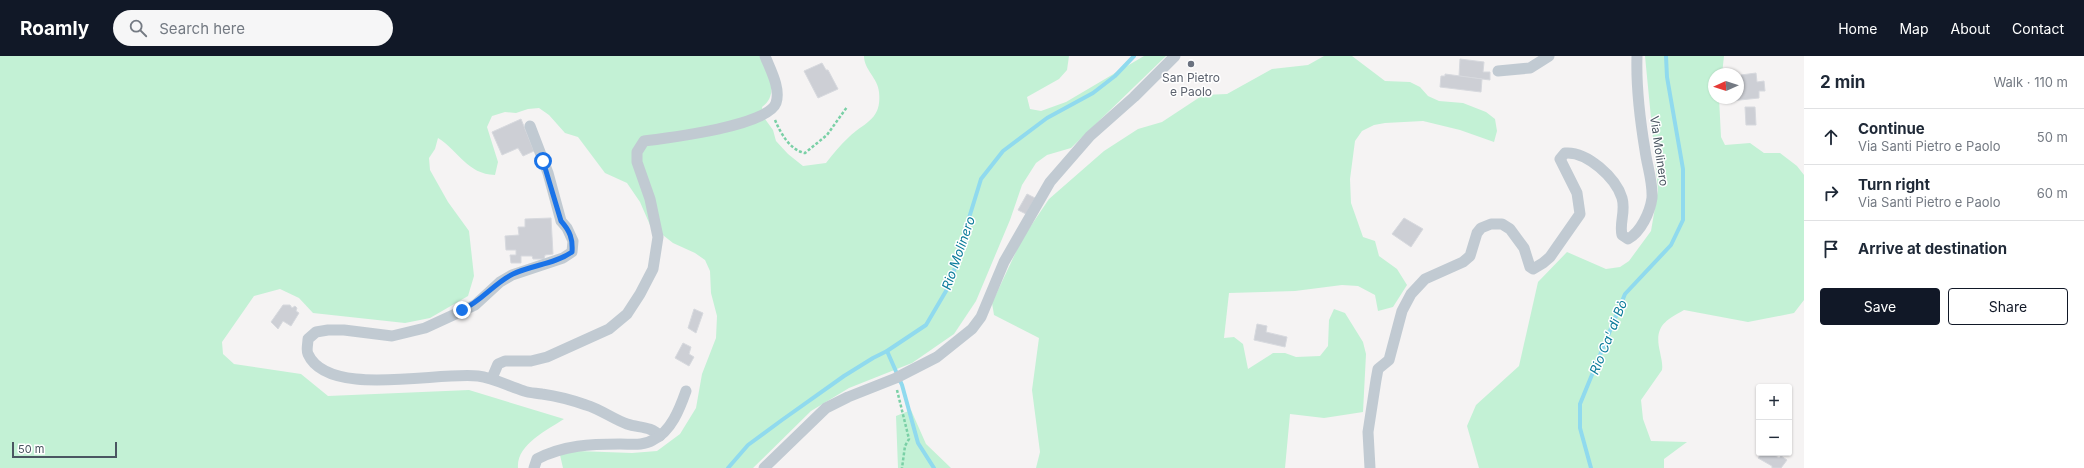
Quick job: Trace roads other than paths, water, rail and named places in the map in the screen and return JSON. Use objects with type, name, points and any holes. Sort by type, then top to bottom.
[{"type":"street","points":[[492,378],[498,364],[505,361],[531,360],[546,357],[609,330],[627,314],[640,294],[653,269],[658,237],[650,199],[636,162],[637,152],[644,141],[698,134],[749,121],[771,110],[776,102],[775,83],[765,56]]},
{"type":"street","points":[[764,468],[826,408],[848,397],[894,379],[937,357],[972,329],[981,317],[1004,262],[1050,182],[1090,136],[1134,98],[1175,56]]},
{"type":"street","points":[[1498,71],[1530,68],[1550,56]]},
{"type":"street","points":[[1628,56],[1636,69]]},
{"type":"street","name":"Via Molinero","points":[[1370,468],[1368,432],[1378,369],[1389,360],[1402,311],[1411,294],[1425,280],[1463,262],[1470,256],[1477,234],[1481,228],[1491,224],[1502,224],[1510,229],[1524,248],[1530,267],[1533,269],[1543,263],[1573,226],[1580,214],[1577,192],[1560,159],[1565,153],[1578,153],[1591,160],[1611,180],[1622,197],[1624,213],[1621,229],[1622,235],[1628,239],[1635,236],[1652,200],[1652,188],[1642,130],[1636,69],[1637,56]]},
{"type":"street","points":[[530,126],[548,173],[561,221],[568,228],[573,241],[572,252],[563,258],[512,275],[500,282],[475,304],[425,328],[392,336],[344,330],[316,332],[308,339],[307,352],[313,362],[327,372],[338,376],[380,380],[462,375],[492,378],[498,383],[526,392],[542,394],[588,405],[629,425],[655,430],[660,436]]},
{"type":"street","points":[[534,468],[537,459],[567,447],[589,444],[644,444],[660,436],[678,414],[686,391]]},
{"type":"waterway","name":"Rio Molinero","points":[[728,468],[748,445],[782,420],[844,376],[887,351],[926,325],[946,291],[960,255],[981,179],[1003,151],[1047,118],[1093,93],[1115,76],[1134,56]]},
{"type":"waterway","name":"Rio Ca' di Bò","points":[[1591,468],[1580,428],[1580,404],[1625,294],[1671,245],[1683,220],[1683,169],[1667,77],[1666,56]]},
{"type":"waterway","points":[[887,351],[902,385],[918,443],[934,468]]},
{"type":"place","name":"San Pietro e Paolo","points":[[1191,64]]}]
